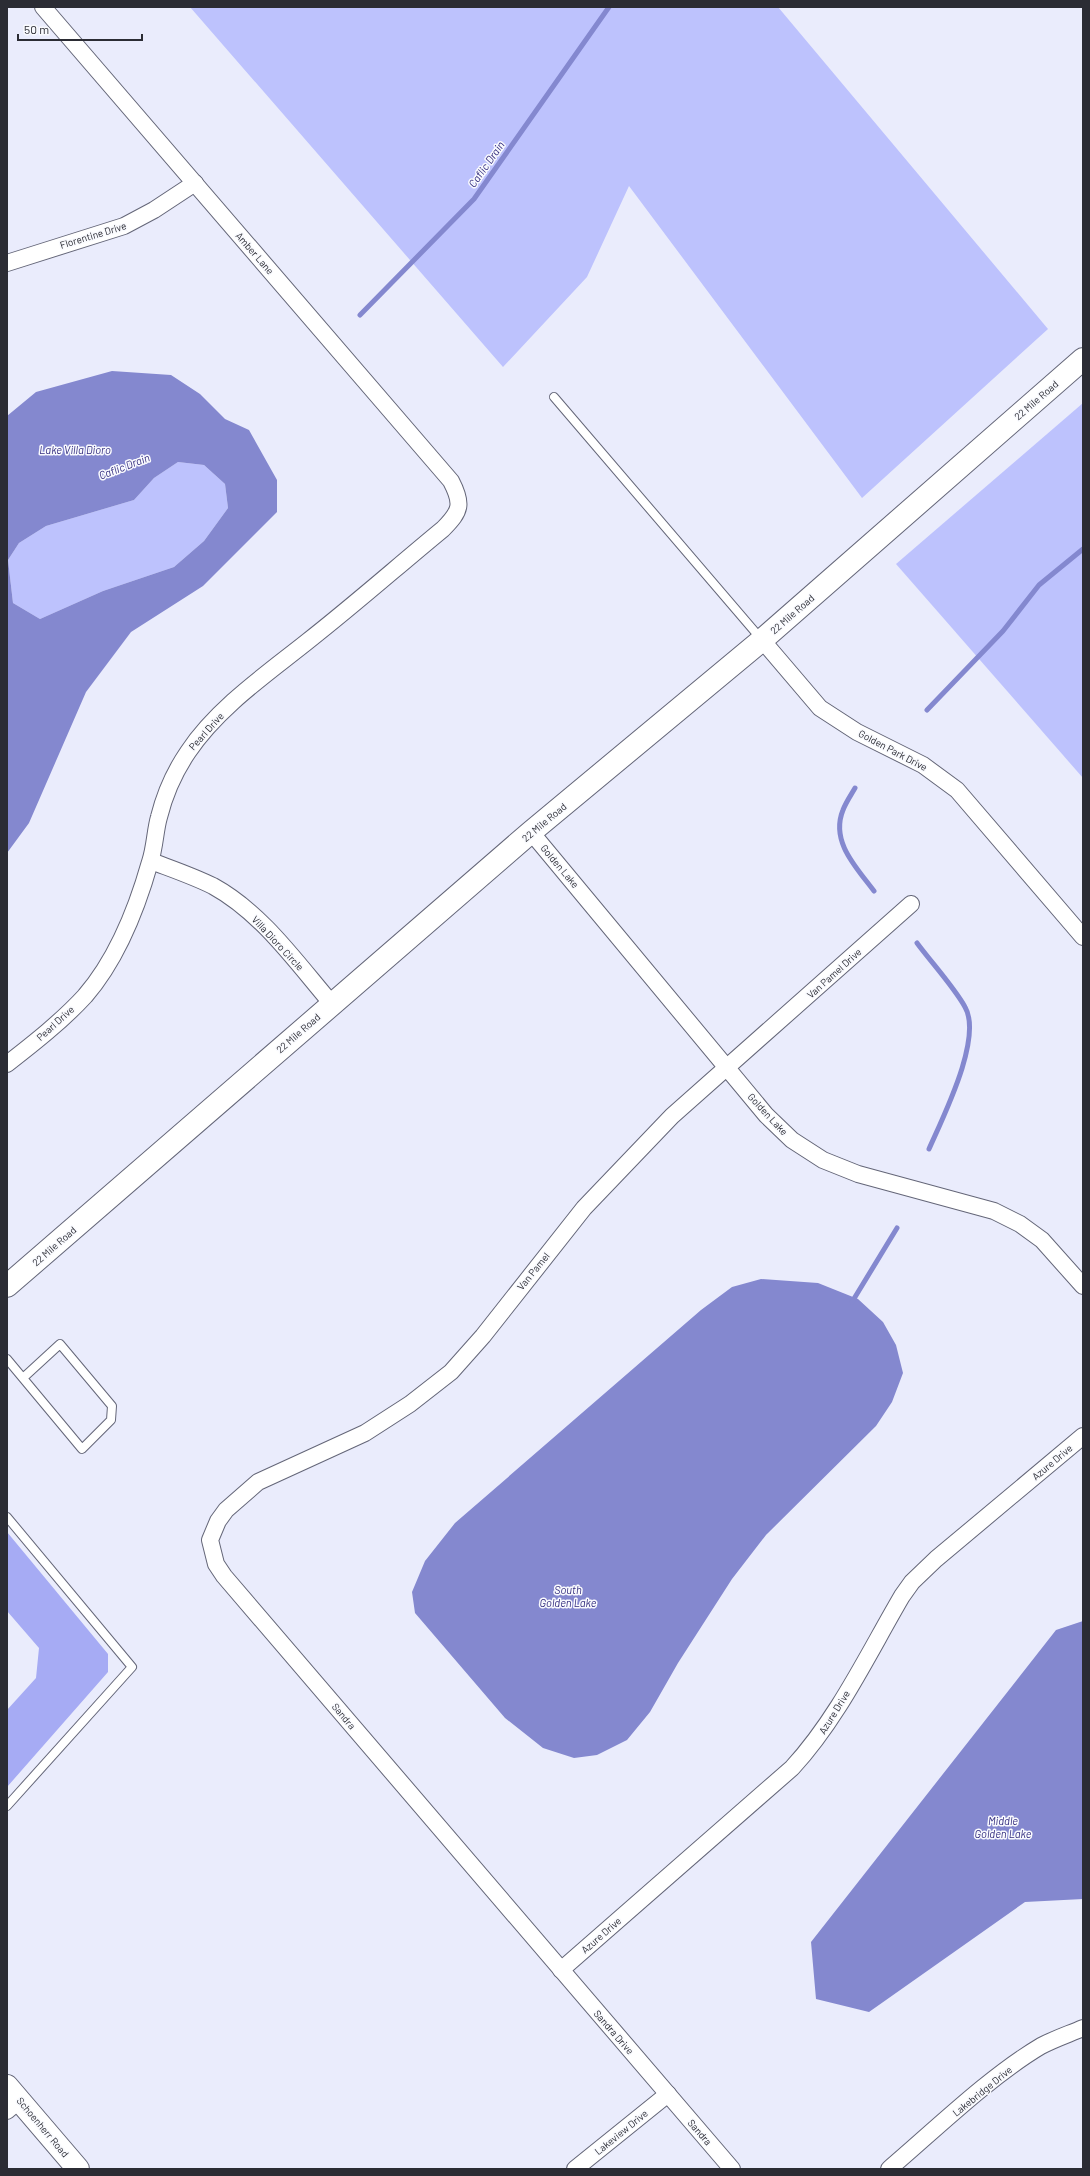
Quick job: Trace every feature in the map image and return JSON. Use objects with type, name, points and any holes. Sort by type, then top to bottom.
[{"type":"street","name":"Amber Lane","points":[[43,7],[452,481],[460,503]]},
{"type":"street","name":"Florentine Drive","points":[[7,263],[124,226],[154,210],[195,183]]},
{"type":"street","name":"22 Mile Road","points":[[7,1286],[531,832],[762,640],[1083,359]]},
{"type":"street","name":"Pearl Drive","points":[[7,1064],[32,1044],[84,996],[106,966],[134,911],[151,861],[159,817],[168,788],[188,752],[199,736],[217,717],[257,682],[443,529],[452,520],[460,503]]},
{"type":"street","name":"Golden Park Drive","points":[[762,640],[820,708],[858,732],[923,765],[958,790],[1083,937]]},
{"type":"street","name":"Golden Lake","points":[[531,832],[725,1067],[766,1115],[792,1140],[823,1160],[858,1174],[994,1211],[1020,1224],[1042,1240],[1083,1286]]},
{"type":"street","name":"Villa Dioro Circle","points":[[151,861],[207,884],[234,900],[271,933],[332,1004]]},
{"type":"street","name":"Van Pamel Drive","points":[[756,1042],[911,904]]},
{"type":"street","name":"Van Pamel","points":[[288,1468],[365,1433],[410,1404],[451,1372],[483,1336],[584,1208],[672,1116],[725,1067],[756,1042]]},
{"type":"street","name":"Azure Drive","points":[[561,1970],[792,1768],[812,1747],[829,1722],[902,1596],[912,1582],[936,1559],[1083,1436]]},
{"type":"street","name":"Sandra","points":[[288,1468],[258,1482],[226,1510],[218,1521],[210,1540],[216,1564],[561,1970]]},
{"type":"street","name":"Sandra Drive","points":[[561,1970],[668,2094]]},
{"type":"street","name":"Lakebridge Drive","points":[[889,2169],[966,2103],[1018,2062],[1041,2046],[1083,2028]]},
{"type":"street","name":"Sandra","points":[[668,2094],[732,2169]]},
{"type":"street","name":"Lakeview Drive","points":[[575,2169],[668,2094]]},
{"type":"street","name":"Schoenherr Road","points":[[11,2099],[78,2169]]},
{"type":"lane","points":[[554,397],[762,640]]},
{"type":"lane","points":[[7,1359],[23,1378],[82,1448],[111,1420],[112,1406],[60,1344],[23,1378]]},
{"type":"lane","points":[[7,1517],[132,1667],[7,1806]]},
{"type":"shaded area","points":[[190,7],[778,7],[1048,329],[862,498],[629,186],[587,277],[503,367]]},
{"type":"shaded area","points":[[1083,403],[1083,778],[896,564]]},
{"type":"shaded area","points":[[178,462],[204,465],[225,484],[228,508],[204,541],[174,567],[103,591],[40,619],[13,603],[8,560],[19,543],[46,526],[134,500],[154,478]]},
{"type":"water","name":"Lake Villa Dioro","points":[[112,371],[171,375],[200,394],[225,419],[249,430],[277,480],[277,512],[203,586],[131,632],[86,692],[29,823],[7,853],[7,416],[36,392]],"holes":[[[178,462],[204,465],[225,484],[228,508],[204,541],[174,567],[103,591],[40,619],[13,603],[8,560],[19,543],[46,526],[134,500],[154,478]]]},
{"type":"water","name":"South Golden Lake","points":[[761,1279],[818,1283],[858,1299],[883,1322],[896,1345],[903,1373],[892,1402],[876,1426],[766,1535],[732,1579],[678,1663],[650,1712],[627,1740],[597,1755],[574,1758],[543,1748],[505,1718],[415,1613],[412,1592],[425,1561],[455,1523],[701,1310],[732,1287]]},
{"type":"water","name":"Middle Golden Lake","points":[[1083,1621],[1083,1899],[1025,1902],[869,2012],[816,1999],[811,1942],[1056,1630]]},
{"type":"building","points":[[7,1532],[108,1654],[108,1672],[7,1787],[7,1710],[36,1678],[39,1648],[7,1611]]},
{"type":"waterway","name":"Caflic Drain","points":[[360,315],[474,199],[609,7]]},
{"type":"waterway","points":[[927,710],[1003,631],[1039,585],[1083,549]]},
{"type":"waterway","points":[[855,788],[843,810],[840,822],[840,833],[847,854],[874,891]]},
{"type":"waterway","points":[[917,943],[960,999],[965,1007],[969,1021],[969,1038],[959,1078],[929,1149]]},
{"type":"waterway","points":[[852,1302],[897,1228]]}]
